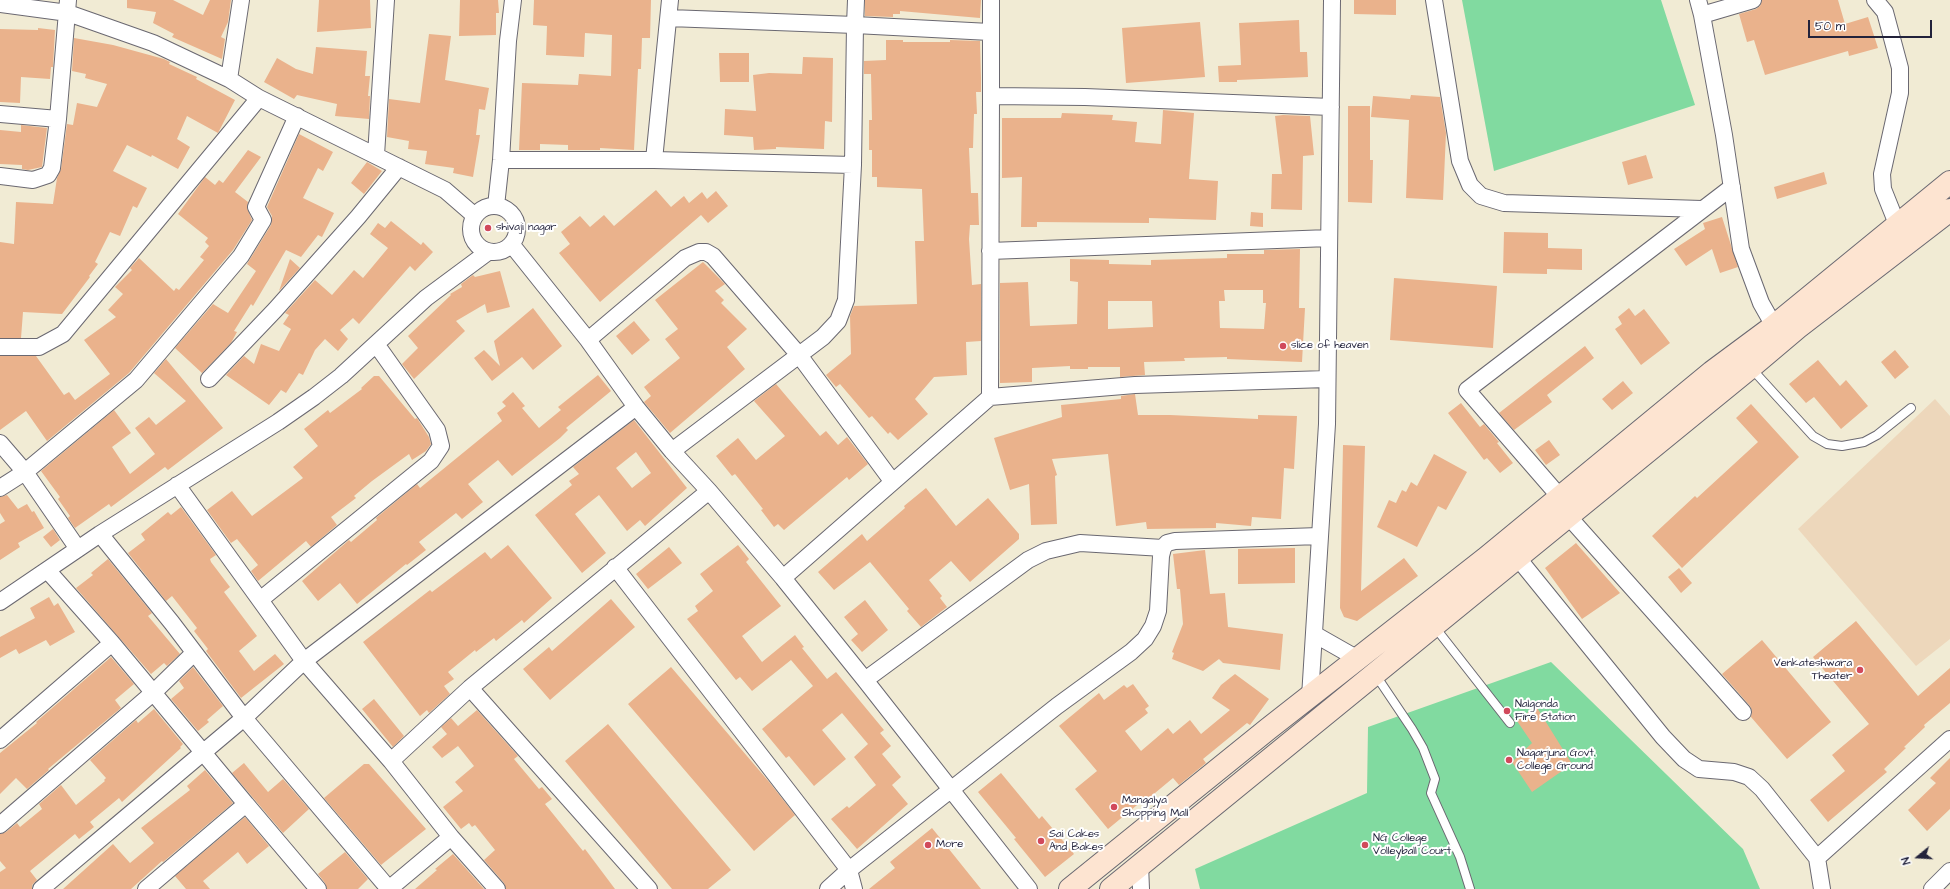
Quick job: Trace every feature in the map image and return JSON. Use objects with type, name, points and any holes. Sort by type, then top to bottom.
[{"type":"main road","points":[[1111,889],[1517,557],[1564,506],[1712,372],[1774,326],[1950,182]]},
{"type":"main road","points":[[1070,889],[1358,659],[1751,367],[1796,328],[1950,210]]},
{"type":"street","points":[[229,79],[242,0]]},
{"type":"street","points":[[376,155],[386,0]]},
{"type":"street","points":[[496,206],[501,160],[508,41],[513,0]]},
{"type":"street","points":[[654,160],[670,0]]},
{"type":"street","points":[[672,451],[823,337],[838,321],[846,300],[853,165],[856,0]]},
{"type":"street","points":[[990,397],[991,0]]},
{"type":"street","points":[[1310,697],[1327,424],[1332,0]]},
{"type":"street","points":[[1434,0],[1460,161],[1470,185],[1481,196],[1504,203],[1702,209]]},
{"type":"street","points":[[1754,0],[1700,7],[1732,186],[1741,249],[1761,302],[1774,326]]},
{"type":"street","points":[[1875,0],[1884,12],[1895,44],[1900,68],[1900,93],[1882,174],[1884,189],[1897,224]]},
{"type":"street","points":[[0,4],[68,6],[153,43],[229,79],[259,98],[445,190],[475,216]]},
{"type":"street","points":[[0,176],[33,180],[48,175],[52,168],[68,6]]},
{"type":"street","points":[[669,18],[990,32]]},
{"type":"street","points":[[991,96],[1085,97],[1331,107]]},
{"type":"street","points":[[0,347],[38,347],[64,334],[259,98]]},
{"type":"street","points":[[0,114],[58,119]]},
{"type":"street","points":[[0,488],[25,472],[136,380],[241,256],[262,220],[256,207],[268,176],[297,116]]},
{"type":"street","points":[[501,160],[654,160],[853,165]]},
{"type":"street","points":[[209,379],[275,310],[358,217],[399,167]]},
{"type":"street","points":[[1732,186],[1467,390],[1564,506],[1743,712]]},
{"type":"street","points":[[496,206],[504,208],[511,213],[516,220],[518,229],[512,245],[500,252],[488,252],[480,248],[474,241],[471,233],[475,216],[481,210],[496,206]]},
{"type":"street","points":[[990,251],[1329,238]]},
{"type":"street","points":[[512,245],[588,340],[636,407],[672,451],[709,491],[783,578],[952,789],[1029,889]]},
{"type":"street","points":[[0,602],[100,534],[278,422],[314,397],[341,376],[426,298],[488,252]]},
{"type":"street","points":[[588,340],[685,258],[698,252],[706,252],[713,256],[799,355],[892,481]]},
{"type":"street","points":[[260,600],[431,462],[441,446],[437,430],[376,344]]},
{"type":"street","points":[[783,578],[892,481],[990,397],[1135,385],[1327,380]]},
{"type":"street","points":[[46,888],[244,718],[304,661],[636,407]]},
{"type":"street","points":[[0,443],[25,472],[78,549]]},
{"type":"street","points":[[177,485],[304,661],[391,761],[451,837],[497,889]]},
{"type":"street","points":[[391,761],[470,688],[709,491]]},
{"type":"street","points":[[100,534],[244,718],[389,889],[451,837]]},
{"type":"street","points":[[828,889],[849,870],[1057,706],[1131,652],[1145,639],[1153,626],[1158,611],[1160,556],[1167,543],[1175,541],[1319,536]]},
{"type":"street","points":[[865,680],[1028,560],[1046,551],[1080,543],[1163,548]]},
{"type":"street","points":[[1517,557],[1664,737],[1684,759],[1699,769],[1734,772],[1749,777],[1762,788],[1817,858],[1822,889]]},
{"type":"street","points":[[615,567],[849,870],[854,889]]},
{"type":"street","points":[[48,570],[154,692],[318,889]]},
{"type":"street","points":[[1314,634],[1358,659]]},
{"type":"street","points":[[0,740],[112,643]]},
{"type":"street","points":[[0,825],[154,692],[194,653]]},
{"type":"street","points":[[470,688],[649,889]]},
{"type":"street","points":[[1817,858],[1950,739]]},
{"type":"street","points":[[146,889],[246,804]]},
{"type":"street","points":[[1140,864],[1141,889]]},
{"type":"street","points":[[1932,889],[1950,871]]},
{"type":"lane","points":[[1751,367],[1813,436],[1827,444],[1842,446],[1864,442],[1877,435],[1911,408]]},
{"type":"lane","points":[[1434,625],[1510,723]]},
{"type":"lane","points":[[1375,673],[1412,728],[1423,748],[1435,779],[1431,793],[1460,857],[1470,889]]},
{"type":"shaded area","points":[[1935,399],[1950,416],[1950,639],[1916,666],[1798,529]]},
{"type":"green space","points":[[1462,0],[1661,0],[1695,105],[1494,171]]},
{"type":"green space","name":"Nagarjuna Govt. College Ground","points":[[1551,662],[1743,849],[1760,889],[1200,889],[1195,869],[1367,793],[1368,727]]},
{"type":"building","points":[[127,0],[173,0],[203,15],[210,0],[231,0],[228,22],[221,37],[225,39],[222,59],[172,37],[174,34],[153,23],[156,12],[127,8]]},
{"type":"building","points":[[319,0],[370,0],[371,28],[317,32]]},
{"type":"building","points":[[460,0],[498,0],[499,13],[496,13],[496,35],[459,36]]},
{"type":"building","points":[[534,0],[651,0],[650,38],[642,38],[641,69],[638,69],[634,150],[600,148],[600,150],[568,150],[568,145],[540,144],[540,150],[519,150],[522,83],[578,85],[579,74],[611,76],[612,35],[585,33],[584,57],[546,55],[547,26],[533,25]]},
{"type":"building","points":[[865,0],[981,0],[980,18],[900,11],[900,14],[893,14],[893,17],[865,16]]},
{"type":"building","points":[[1354,0],[1396,0],[1396,15],[1354,14]]},
{"type":"building","points":[[1762,0],[1838,0],[1845,24],[1868,17],[1878,48],[1849,56],[1848,51],[1765,75],[1754,40],[1747,42],[1739,14],[1756,9],[1760,6]]},
{"type":"building","points":[[1299,20],[1300,52],[1307,52],[1308,77],[1219,82],[1218,66],[1241,65],[1239,23]]},
{"type":"building","points":[[1200,22],[1205,77],[1126,83],[1122,28]]},
{"type":"building","points":[[38,28],[55,30],[53,67],[51,67],[50,79],[21,77],[20,103],[0,102],[0,29],[38,30]]},
{"type":"building","points":[[429,34],[451,36],[445,80],[489,88],[485,110],[479,109],[476,135],[480,135],[473,177],[453,173],[454,168],[425,164],[427,151],[408,149],[409,141],[387,137],[389,99],[420,103]]},
{"type":"building","points":[[74,38],[113,45],[164,59],[170,62],[169,64],[197,77],[196,79],[235,100],[218,133],[187,116],[177,139],[190,147],[178,169],[152,155],[151,157],[127,145],[113,171],[147,188],[137,208],[133,206],[120,236],[110,232],[95,262],[98,264],[62,314],[23,312],[21,338],[0,338],[0,242],[14,244],[16,202],[53,204],[57,178],[61,169],[67,124],[73,125],[77,103],[97,107],[107,84],[85,78],[86,74],[72,71]]},
{"type":"building","points":[[886,40],[903,40],[903,42],[950,42],[950,40],[980,41],[981,92],[976,92],[977,114],[974,114],[973,148],[969,148],[971,193],[978,193],[979,225],[970,225],[969,239],[972,285],[981,284],[981,341],[966,342],[967,375],[934,377],[915,399],[928,414],[898,440],[890,432],[888,434],[872,416],[869,418],[840,384],[836,387],[826,375],[851,354],[850,316],[854,306],[917,304],[915,241],[924,241],[922,189],[877,187],[877,177],[872,177],[872,150],[869,150],[869,120],[872,120],[871,74],[864,74],[864,61],[886,60]]},
{"type":"building","points":[[316,47],[367,51],[365,76],[370,76],[368,96],[370,96],[369,119],[335,116],[337,104],[297,95],[294,99],[264,82],[277,58],[296,69],[313,74]]},
{"type":"building","points":[[719,53],[749,53],[749,82],[720,82]]},
{"type":"building","points":[[803,57],[833,58],[832,122],[825,121],[824,149],[776,147],[776,149],[754,150],[753,137],[724,135],[725,109],[756,111],[753,75],[769,73],[802,74]]},
{"type":"building","points":[[1411,95],[1440,97],[1446,133],[1443,200],[1406,198],[1409,120],[1371,117],[1373,96],[1410,99]]},
{"type":"building","points":[[1348,106],[1370,106],[1370,160],[1373,160],[1372,203],[1348,202]]},
{"type":"building","points":[[1163,110],[1194,113],[1189,179],[1218,181],[1216,220],[1149,218],[1149,223],[1037,222],[1037,227],[1021,227],[1022,177],[1002,178],[1002,118],[1061,118],[1062,113],[1113,115],[1112,120],[1137,122],[1135,142],[1161,144]]},
{"type":"building","points":[[1275,116],[1310,116],[1314,155],[1303,156],[1302,210],[1271,209],[1272,174],[1282,174]]},
{"type":"building","points":[[21,125],[47,128],[42,167],[28,170],[22,169],[22,165],[0,164],[0,130],[21,132]]},
{"type":"building","points":[[299,134],[333,152],[323,171],[318,168],[303,198],[334,213],[322,237],[318,235],[301,257],[286,250],[253,306],[251,304],[234,331],[237,332],[231,343],[202,373],[175,348],[213,304],[228,313],[256,271],[247,264],[271,225],[272,216],[267,207]]},
{"type":"building","points":[[248,150],[261,157],[235,192],[248,202],[247,208],[252,220],[233,250],[129,373],[47,441],[26,411],[0,430],[0,356],[36,356],[64,395],[69,392],[75,400],[110,374],[84,340],[116,317],[108,310],[123,294],[115,287],[132,270],[130,268],[139,258],[174,291],[176,288],[179,290],[204,260],[200,257],[209,246],[205,242],[208,238],[178,214],[205,177],[215,185],[219,180],[223,183]]},
{"type":"building","points":[[1646,155],[1653,178],[1628,185],[1622,162]]},
{"type":"building","points":[[367,162],[382,171],[364,194],[351,183]]},
{"type":"building","points":[[1824,172],[1827,184],[1777,199],[1774,187]]},
{"type":"building","points":[[656,190],[671,207],[684,196],[689,203],[702,192],[707,199],[716,191],[728,206],[708,223],[701,215],[600,302],[559,253],[570,244],[561,232],[580,216],[590,227],[604,215],[614,226]]},
{"type":"building","points":[[1251,212],[1263,213],[1263,227],[1250,226]]},
{"type":"building","points":[[1722,217],[1738,267],[1720,273],[1712,249],[1686,266],[1674,249],[1705,229],[1703,223]]},
{"type":"building","points":[[391,221],[421,245],[423,242],[433,252],[415,271],[410,266],[359,324],[353,318],[340,330],[348,339],[338,351],[325,339],[315,350],[303,375],[299,373],[286,393],[281,390],[269,405],[226,375],[244,356],[254,364],[261,344],[279,351],[291,329],[283,324],[289,315],[285,313],[315,280],[332,295],[354,270],[363,278],[388,248],[370,234],[378,223],[385,228]]},
{"type":"building","points":[[1504,232],[1548,233],[1548,248],[1582,249],[1582,270],[1547,269],[1547,274],[1503,273]]},
{"type":"building","points":[[1300,249],[1299,308],[1305,308],[1302,362],[1227,359],[1227,357],[1184,358],[1185,361],[1144,362],[1145,375],[1120,377],[1120,367],[1088,367],[1088,369],[1070,369],[1070,366],[1032,368],[1032,382],[1000,383],[1000,283],[1028,282],[1030,326],[1077,324],[1078,282],[1070,281],[1070,259],[1109,260],[1109,264],[1151,265],[1151,260],[1227,258],[1227,254],[1264,254],[1264,250]],"holes":[[[1224,290],[1263,290],[1263,303],[1266,303],[1264,329],[1220,328],[1219,301],[1225,301]],[[1108,301],[1152,301],[1153,327],[1108,329]]]},
{"type":"building","points":[[290,259],[300,268],[279,291]]},
{"type":"building","points":[[703,262],[725,284],[715,291],[724,300],[721,303],[747,329],[727,347],[745,369],[670,433],[644,402],[651,396],[644,387],[680,358],[665,339],[678,329],[655,300]]},
{"type":"building","points":[[500,271],[510,307],[487,313],[485,304],[456,321],[465,331],[414,379],[402,364],[418,348],[408,336],[451,295],[450,294],[462,287],[461,284],[473,275],[475,277]]},
{"type":"building","points":[[1394,278],[1497,286],[1493,348],[1390,340]]},
{"type":"building","points":[[533,308],[562,346],[533,370],[522,357],[492,381],[474,358],[484,350],[500,366],[494,341]]},
{"type":"building","points":[[1629,308],[1635,316],[1644,309],[1670,343],[1641,365],[1615,329],[1622,324],[1618,317]]},
{"type":"building","points":[[634,321],[650,340],[632,355],[616,336]]},
{"type":"building","points":[[1585,346],[1594,358],[1547,395],[1552,402],[1514,430],[1499,413]]},
{"type":"building","points":[[1895,350],[1909,367],[1895,379],[1881,362]]},
{"type":"building","points":[[166,359],[223,428],[168,470],[165,467],[111,507],[109,504],[75,528],[68,518],[70,516],[58,499],[60,497],[41,471],[114,410],[131,433],[112,447],[130,474],[155,454],[135,428],[149,417],[156,425],[186,401],[154,373]]},
{"type":"building","points":[[1818,360],[1840,386],[1846,380],[1868,406],[1841,429],[1814,397],[1806,403],[1789,384]]},
{"type":"building","points":[[598,375],[611,391],[566,428],[568,430],[560,438],[512,476],[498,460],[468,484],[483,502],[462,519],[456,513],[419,542],[426,550],[407,565],[406,564],[357,604],[340,583],[318,601],[302,581],[349,540],[351,542],[377,520],[376,518],[417,484],[420,488],[502,421],[497,413],[506,406],[502,402],[513,392],[525,406],[522,408],[539,428],[561,410],[558,407]]},
{"type":"building","points":[[374,376],[379,376],[415,419],[417,418],[429,437],[431,444],[426,451],[412,460],[409,454],[372,481],[354,496],[356,498],[331,517],[337,525],[311,547],[306,541],[258,581],[251,571],[258,565],[237,539],[231,543],[207,510],[232,491],[252,516],[303,478],[293,467],[318,446],[304,429],[328,410],[330,413],[362,389],[361,388]]},
{"type":"building","points":[[1623,381],[1633,393],[1612,410],[1602,399]]},
{"type":"building","points":[[776,384],[820,436],[826,431],[838,445],[847,437],[868,464],[849,480],[847,477],[784,530],[778,524],[774,527],[761,510],[763,509],[735,474],[732,476],[716,456],[738,438],[756,460],[785,436],[754,401]]},
{"type":"building","points":[[1135,394],[1138,415],[1258,419],[1258,415],[1297,416],[1294,469],[1284,468],[1281,519],[1252,517],[1251,526],[1216,523],[1216,528],[1147,529],[1146,522],[1116,526],[1108,454],[1052,459],[1057,475],[1055,476],[1057,524],[1031,525],[1029,484],[1010,490],[994,438],[1062,417],[1061,405],[1121,399],[1121,396]]},
{"type":"building","points":[[1461,403],[1480,427],[1484,424],[1499,442],[1497,443],[1513,463],[1500,473],[1487,458],[1484,460],[1448,413]]},
{"type":"building","points":[[1751,404],[1799,457],[1682,568],[1652,536],[1695,496],[1697,498],[1758,442],[1736,418]]},
{"type":"building","points":[[634,420],[687,488],[645,526],[640,520],[627,531],[599,495],[575,514],[606,553],[582,573],[535,515],[572,485],[569,481],[579,474],[573,467]],"holes":[[[636,452],[651,473],[632,488],[616,468]]]},
{"type":"building","points":[[1549,440],[1560,455],[1546,465],[1535,450]]},
{"type":"building","points":[[1343,445],[1365,446],[1361,591],[1404,558],[1418,576],[1357,621],[1344,617],[1340,608]]},
{"type":"building","points":[[1434,454],[1467,472],[1446,510],[1438,506],[1417,547],[1377,527],[1389,500],[1396,503],[1402,490],[1406,492],[1411,482],[1417,486]]},
{"type":"building","points":[[926,488],[956,526],[988,498],[1019,534],[1019,539],[970,582],[951,561],[929,580],[942,596],[940,598],[947,607],[921,627],[907,611],[909,609],[870,562],[834,590],[818,572],[862,534],[867,541],[905,508],[904,506]]},
{"type":"building","points":[[7,495],[18,509],[27,504],[32,512],[34,511],[44,528],[18,543],[20,547],[0,560],[0,524],[5,521],[0,513],[0,497]]},
{"type":"building","points":[[181,507],[216,555],[210,559],[211,562],[230,587],[224,592],[257,636],[239,651],[254,671],[275,654],[284,664],[241,698],[206,651],[208,649],[194,631],[197,628],[172,596],[166,601],[128,553],[145,540],[141,534],[168,512],[171,515]]},
{"type":"building","points":[[53,529],[60,540],[51,547],[43,537]]},
{"type":"building","points":[[1576,543],[1620,593],[1582,619],[1545,568]]},
{"type":"building","points":[[508,545],[552,598],[524,623],[522,620],[496,641],[494,638],[476,652],[475,650],[448,672],[454,679],[444,686],[450,694],[429,713],[427,710],[420,716],[363,642],[430,590],[432,592],[485,552],[491,559]]},
{"type":"building","points":[[738,545],[749,559],[746,562],[781,606],[742,636],[762,662],[795,635],[804,647],[802,648],[827,679],[836,672],[884,730],[880,733],[891,746],[882,754],[901,777],[892,785],[908,804],[857,849],[831,819],[847,806],[849,808],[876,785],[854,757],[868,744],[842,713],[822,730],[846,759],[814,786],[789,756],[786,758],[762,729],[813,686],[791,660],[752,691],[740,677],[736,680],[687,619],[698,611],[695,606],[713,591],[700,574]]},
{"type":"building","points":[[669,547],[682,563],[648,589],[636,574]]},
{"type":"building","points":[[1295,548],[1295,583],[1238,584],[1238,549]]},
{"type":"building","points":[[1205,550],[1210,594],[1225,593],[1228,627],[1283,634],[1280,670],[1223,663],[1219,659],[1203,671],[1172,659],[1174,653],[1172,652],[1183,624],[1180,589],[1177,589],[1173,554]]},
{"type":"building","points":[[108,559],[152,613],[148,616],[180,654],[167,666],[164,663],[151,674],[76,588],[93,575],[91,573]]},
{"type":"building","points":[[1679,568],[1692,583],[1681,593],[1668,577]]},
{"type":"building","points":[[49,597],[54,606],[58,603],[75,632],[50,646],[46,640],[19,654],[16,649],[0,658],[0,637],[35,618],[30,608]]},
{"type":"building","points":[[611,599],[635,627],[550,700],[523,669],[549,647],[552,651]]},
{"type":"building","points":[[865,600],[888,630],[862,652],[851,640],[858,634],[844,617]]},
{"type":"building","points":[[1856,621],[1918,696],[1950,668],[1950,703],[1924,725],[1925,727],[1904,747],[1906,748],[1884,769],[1887,772],[1828,822],[1810,800],[1845,771],[1832,755],[1869,724],[1813,657]]},
{"type":"building","points":[[1762,640],[1831,722],[1787,759],[1751,717],[1752,710],[1750,706],[1722,674]]},
{"type":"building","points":[[111,657],[134,684],[115,700],[121,708],[48,769],[49,770],[27,789],[16,778],[0,794],[0,753],[37,723],[36,722]]},
{"type":"building","points":[[193,667],[223,706],[207,720],[209,722],[198,731],[171,699],[184,688],[179,681]]},
{"type":"building","points":[[671,667],[770,783],[795,815],[754,851],[628,704]]},
{"type":"building","points":[[1235,674],[1269,699],[1250,725],[1247,723],[1203,759],[1206,763],[1179,785],[1173,778],[1108,829],[1075,789],[1097,771],[1059,726],[1099,693],[1104,700],[1124,685],[1127,688],[1133,684],[1149,706],[1145,709],[1148,713],[1125,731],[1141,751],[1168,728],[1173,734],[1190,720],[1201,734],[1230,710],[1212,698],[1221,685]]},
{"type":"building","points":[[374,699],[404,736],[393,747],[362,709]]},
{"type":"building","points":[[1536,706],[1572,764],[1532,792],[1512,762],[1532,743],[1517,721]]},
{"type":"building","points":[[154,709],[183,744],[180,747],[181,748],[122,802],[119,798],[90,822],[94,827],[79,839],[75,834],[30,871],[37,880],[32,885],[32,889],[0,889],[0,872],[6,868],[0,861],[0,834],[6,832],[17,823],[20,827],[42,809],[39,804],[61,785],[76,805],[105,781],[104,780],[106,778],[90,760],[136,720],[138,723]]},
{"type":"building","points":[[477,710],[518,756],[514,759],[539,789],[542,787],[552,799],[545,804],[583,851],[585,849],[615,889],[506,889],[504,883],[484,860],[495,850],[475,825],[472,827],[469,823],[461,829],[443,807],[463,791],[455,782],[474,766],[458,746],[442,758],[432,747],[447,734],[441,727],[451,718],[458,726]]},
{"type":"building","points":[[608,724],[731,870],[708,889],[672,889],[565,761]]},
{"type":"building","points":[[1950,758],[1950,809],[1927,831],[1908,810],[1936,783],[1930,778]]},
{"type":"building","points":[[244,763],[268,792],[283,779],[309,809],[283,833],[232,773]]},
{"type":"building","points":[[364,764],[369,764],[426,829],[381,865],[324,798]]},
{"type":"building","points":[[205,770],[233,803],[163,862],[162,861],[131,889],[63,889],[113,844],[130,863],[154,843],[141,828],[190,790],[187,786]]},
{"type":"building","points":[[1001,773],[1039,819],[1042,816],[1074,854],[1045,877],[1014,839],[1016,838],[978,792]]},
{"type":"building","points":[[245,817],[269,846],[247,864],[238,852],[203,881],[210,889],[186,889],[175,876]]},
{"type":"building","name":"More","points":[[932,828],[981,889],[869,889],[895,868],[890,862]]},
{"type":"building","points":[[345,852],[368,879],[358,889],[327,889],[325,883],[318,874]]},
{"type":"building","points":[[453,854],[484,889],[415,889],[437,870],[435,869]]},
{"type":"place","name":"shivaji nagar","points":[[488,228]]},
{"type":"place","name":"slice of heaven","points":[[1283,346]]},
{"type":"place","name":"Venkateshwara Theater","points":[[1860,670]]},
{"type":"place","name":"Nalgonda Fire Station","points":[[1507,711]]},
{"type":"place","name":"Nagarjuna Govt. College Ground","points":[[1509,760]]},
{"type":"place","name":"Mangalya Shopping Mall","points":[[1114,807]]},
{"type":"place","name":"Sai Cakes And Bakes","points":[[1041,841]]},
{"type":"place","name":"More","points":[[928,845]]},
{"type":"place","name":"NG College Volleyball Court","points":[[1365,845]]}]
